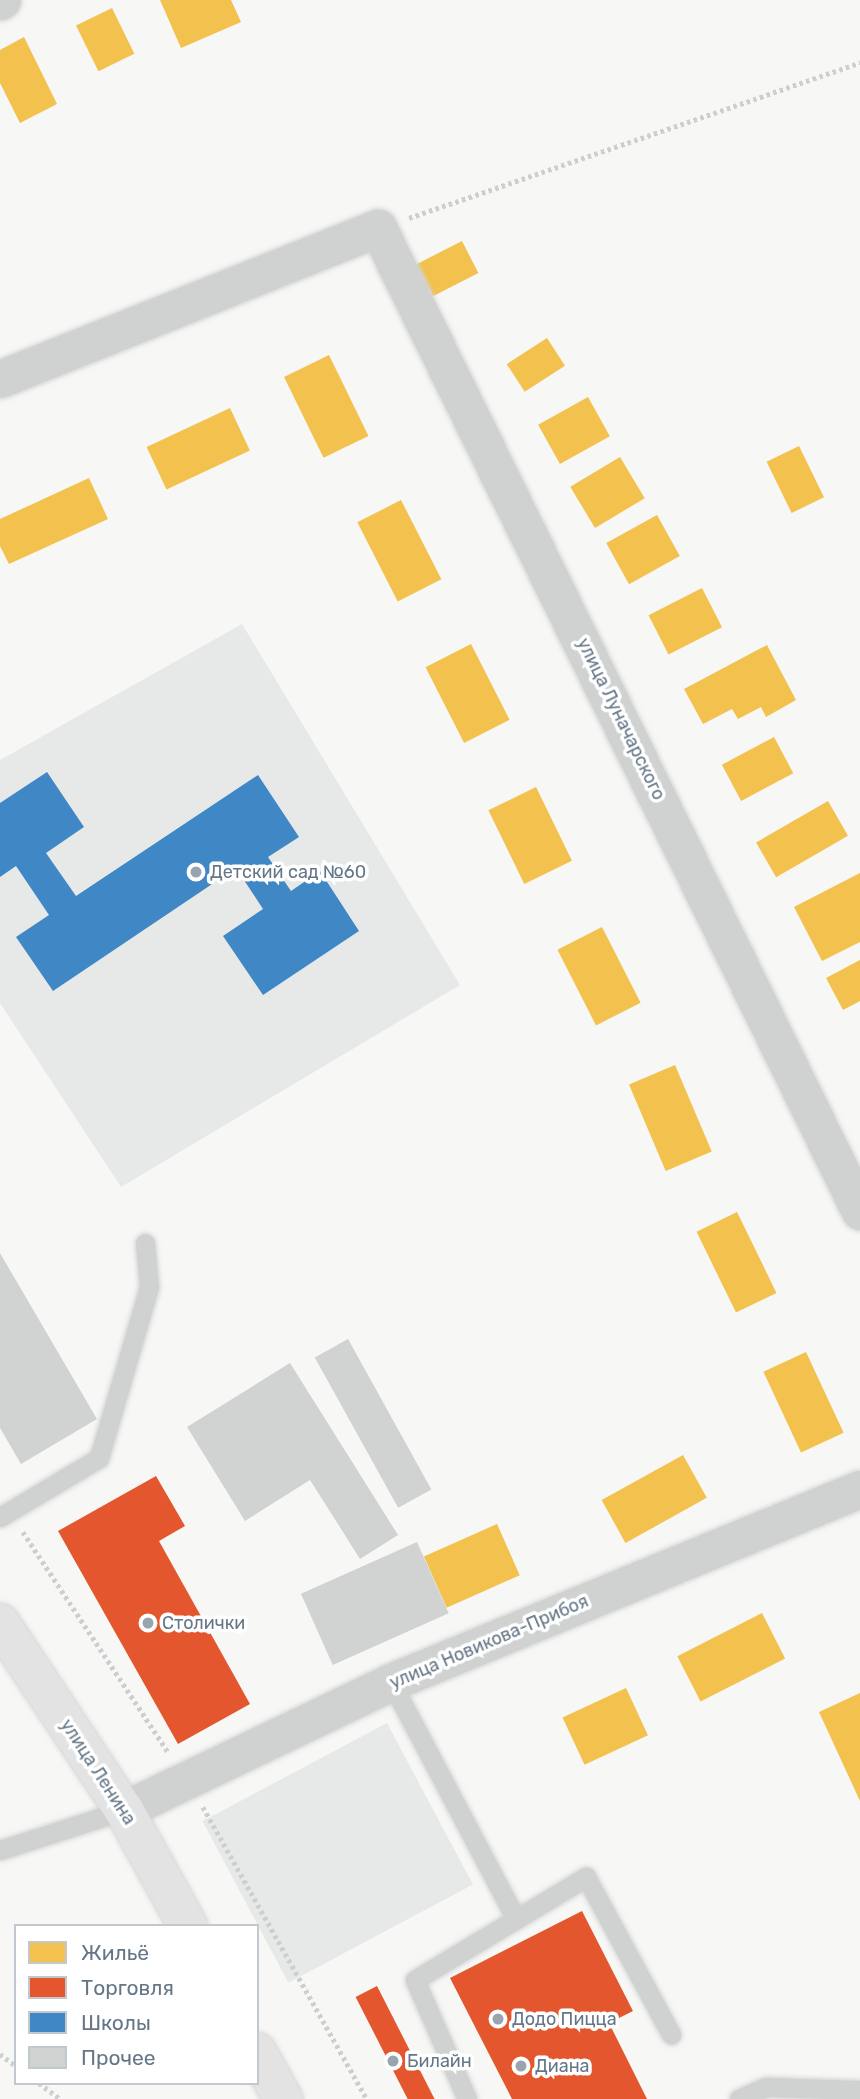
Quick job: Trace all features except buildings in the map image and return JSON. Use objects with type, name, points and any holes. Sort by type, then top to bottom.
[{"type":"highway","name":"улица Ленина","points":[[0,1623],[124,1810],[187,1924]]},
{"type":"highway","points":[[259,2056],[283,2099]]},
{"type":"street","points":[[0,379],[378,228]]},
{"type":"street","name":"улица Луначарского","points":[[378,228],[860,1211]]},
{"type":"street","name":"улица Новикова-Прибоя","points":[[124,1810],[391,1682],[860,1489]]},
{"type":"lane","points":[[0,1517],[99,1458],[149,1287],[145,1243]]},
{"type":"lane","points":[[391,1682],[516,1919]]},
{"type":"lane","points":[[0,1850],[124,1810]]},
{"type":"lane","points":[[467,2099],[415,1980],[586,1877],[671,2034]]},
{"type":"lane","points":[[739,2099],[766,2087],[860,2090]]},
{"type":"path","points":[[378,228],[860,63]]},
{"type":"path","points":[[42,2085],[60,2099]]},
{"type":"shaded area","name":"Детский сад №60","points":[[242,624],[460,985],[121,1187],[0,1003],[0,760]]},
{"type":"shaded area","points":[[387,1723],[473,1885],[288,1983],[202,1821]]},
{"type":"place","name":"Детский сад №60","points":[[196,872]]},
{"type":"place","name":"Столички","points":[[148,1623]]},
{"type":"place","name":"Додо Пицца","points":[[498,2019]]},
{"type":"place","name":"Билайн","points":[[393,2061]]},
{"type":"place","name":"Диана","points":[[521,2066]]}]
